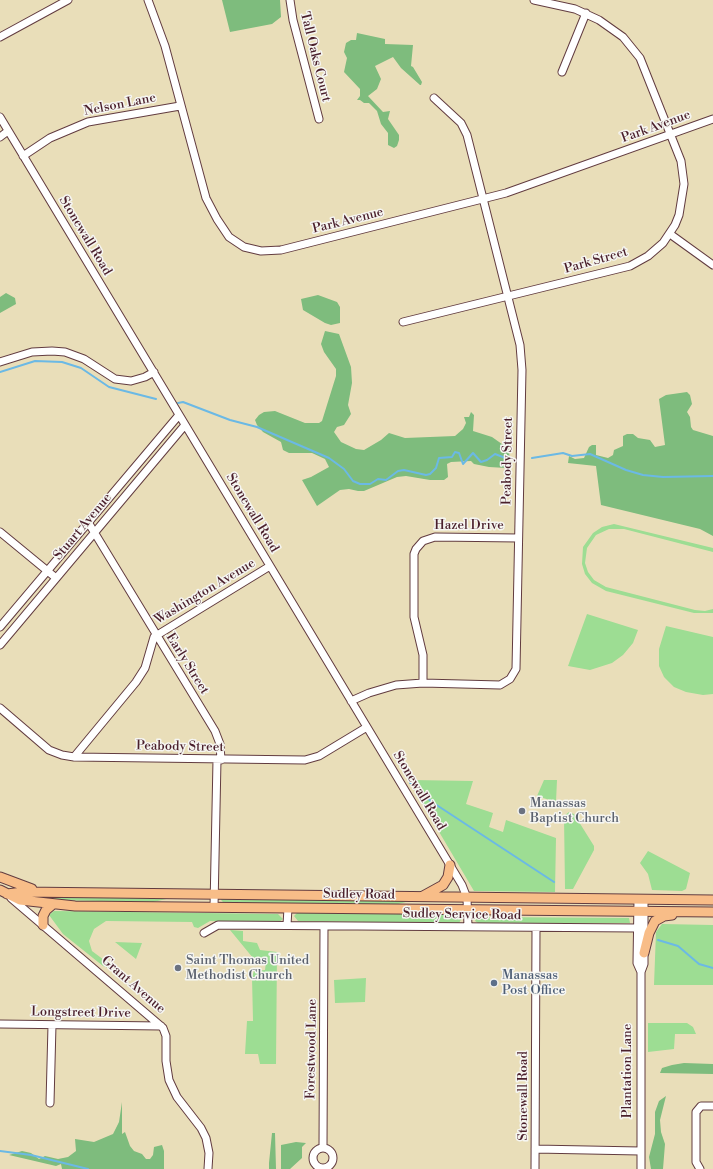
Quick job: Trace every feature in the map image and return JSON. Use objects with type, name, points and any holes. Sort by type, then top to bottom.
[{"type":"main road","points":[[416,897],[426,894],[443,885],[448,877],[450,865]]},
{"type":"main road","points":[[0,877],[41,892]]},
{"type":"main road","name":"Grant Avenue","points":[[0,886],[2,893]]},
{"type":"main road","name":"Sudley Road","points":[[2,893],[41,892],[713,900]]},
{"type":"main road","name":"Sudley Road","points":[[2,893],[24,901],[75,906],[713,912]]},
{"type":"main road","points":[[43,925],[43,916],[46,910],[53,904]]},
{"type":"main road","points":[[644,953],[649,933],[655,921],[664,916],[684,912]]},
{"type":"street","points":[[0,37],[68,0]]},
{"type":"street","name":"Park Avenue","points":[[148,0],[166,46],[180,106],[206,198],[220,225],[229,237],[250,249],[270,252],[282,250],[483,199],[588,165],[713,119]]},
{"type":"street","name":"Tall Oaks Court","points":[[290,0],[292,20],[319,119]]},
{"type":"street","name":"Park Street","points":[[403,322],[630,266],[656,250],[670,234],[680,215],[684,184],[681,161],[646,68],[633,48],[612,28],[586,13],[544,1],[534,0]]},
{"type":"street","points":[[562,72],[586,13]]},
{"type":"street","name":"Peabody Street","points":[[351,701],[382,688],[396,685],[423,684],[495,686],[505,683],[514,675],[516,669],[521,356],[508,296],[464,128],[453,114],[434,98]]},
{"type":"street","name":"Nelson Lane","points":[[23,156],[50,138],[88,122],[180,106]]},
{"type":"street","name":"Stonewall Road","points":[[0,117],[450,865],[467,898],[469,910],[468,927]]},
{"type":"street","points":[[0,137],[8,131]]},
{"type":"street","points":[[670,234],[713,265]]},
{"type":"street","points":[[0,362],[32,352],[52,351],[65,352],[84,359],[111,377],[122,380],[139,379],[154,372]]},
{"type":"street","name":"Stuart Avenue","points":[[0,627],[179,415]]},
{"type":"street","name":"Stuart Avenue","points":[[0,644],[185,425]]},
{"type":"street","name":"Early Street","points":[[88,522],[215,731],[220,744],[214,907]]},
{"type":"street","points":[[0,532],[56,578]]},
{"type":"street","name":"Hazel Drive","points":[[423,684],[423,655],[414,617],[414,554],[416,549],[423,541],[436,537],[518,538]]},
{"type":"street","name":"Washington Avenue","points":[[74,757],[136,682],[145,668],[152,639],[156,635],[270,566]]},
{"type":"street","name":"Peabody Street","points":[[0,708],[49,750],[62,755],[74,757],[305,760],[312,759],[367,726]]},
{"type":"street","name":"Grant Avenue","points":[[2,893],[43,925],[161,1026],[166,1036],[166,1061],[169,1080],[177,1097],[201,1128],[206,1138],[209,1154],[208,1169]]},
{"type":"street","name":"Plantation Lane","points":[[641,900],[644,953],[644,964],[641,972],[641,1169]]},
{"type":"street","points":[[287,926],[288,908]]},
{"type":"street","name":"Plantation Lane","points":[[641,911],[637,928],[637,963],[641,972]]},
{"type":"street","name":"Sudley Service Road","points":[[204,933],[218,924],[287,926],[637,928]]},
{"type":"street","name":"Forestwood Lane","points":[[323,1147],[324,926]]},
{"type":"street","name":"Stonewall Road","points":[[535,1169],[536,928]]},
{"type":"street","name":"Longstreet Drive","points":[[0,1024],[161,1026]]},
{"type":"street","points":[[50,1103],[52,1025]]},
{"type":"street","points":[[700,1169],[696,1162],[696,1112],[700,1106],[713,1106]]},
{"type":"street","points":[[535,1149],[640,1151]]},
{"type":"green space","points":[[222,0],[280,0],[281,17],[272,24],[230,32]]},
{"type":"green space","points":[[357,33],[385,39],[385,44],[413,45],[411,66],[422,82],[421,85],[401,68],[393,57],[375,66],[381,79],[377,89],[368,96],[383,112],[390,111],[388,119],[399,135],[397,146],[394,148],[388,145],[388,133],[381,124],[377,111],[369,103],[364,103],[357,100],[360,96],[360,89],[344,72],[347,58],[344,52],[346,43],[351,40],[356,40]]},
{"type":"green space","points":[[6,293],[15,298],[16,304],[0,313],[0,297]]},
{"type":"green space","points":[[318,295],[337,302],[340,307],[340,323],[331,325],[325,323],[303,310],[301,299]]},
{"type":"green space","points":[[325,331],[339,334],[351,367],[352,383],[348,405],[351,414],[344,425],[337,427],[334,432],[341,442],[356,449],[364,450],[381,440],[389,433],[405,438],[455,436],[463,429],[466,423],[464,417],[469,417],[471,412],[474,415],[473,431],[492,437],[509,449],[510,465],[506,468],[474,464],[471,461],[451,462],[447,464],[448,477],[444,480],[430,480],[406,476],[397,477],[364,491],[349,489],[340,490],[317,506],[302,480],[311,477],[329,467],[325,459],[312,453],[289,453],[283,450],[281,442],[263,432],[255,420],[264,412],[275,411],[305,423],[319,423],[322,421],[336,376],[336,369],[324,352],[321,344]]},
{"type":"green space","points":[[687,392],[690,395],[692,404],[687,412],[690,417],[691,427],[693,430],[713,436],[713,536],[700,529],[601,505],[596,466],[568,463],[569,456],[575,459],[584,458],[589,447],[592,445],[596,445],[596,455],[608,458],[613,455],[614,450],[623,446],[623,436],[627,434],[633,434],[638,438],[650,440],[655,447],[665,445],[659,399],[666,395]]},
{"type":"green space","points":[[614,524],[713,548],[713,552],[624,529],[609,529],[596,535],[587,548],[585,563],[588,572],[594,580],[606,587],[695,610],[705,611],[713,609],[713,613],[694,613],[606,591],[592,583],[585,574],[582,564],[583,547],[593,533],[602,527]]},
{"type":"green space","points":[[587,614],[638,630],[633,643],[623,655],[612,663],[590,670],[568,666]]},
{"type":"green space","points":[[666,626],[713,637],[713,694],[703,695],[686,692],[674,687],[664,677],[659,666],[659,649]]},
{"type":"green space","points":[[412,780],[473,781],[466,804],[493,813],[489,827],[503,832],[506,820],[556,838],[555,892],[474,891],[412,786]]},
{"type":"green space","points":[[544,780],[557,780],[556,802],[537,796]]},
{"type":"green space","points":[[569,812],[574,814],[594,846],[594,850],[573,889],[565,889],[564,816]]},
{"type":"green space","points":[[648,851],[690,873],[686,889],[682,891],[652,890],[648,874],[640,863]]},
{"type":"green space","points":[[24,896],[75,898],[171,898],[153,902],[44,900]]},
{"type":"green space","points":[[222,898],[410,901],[394,905],[259,904],[224,903],[221,900]]},
{"type":"green space","points":[[54,911],[278,914],[283,919],[279,922],[210,921],[198,928],[194,927],[192,922],[106,921],[94,929],[89,941],[92,951],[112,966],[108,968],[103,966],[63,934],[49,915]]},
{"type":"green space","points":[[298,912],[459,915],[462,918],[459,923],[298,921],[294,916]]},
{"type":"green space","points":[[477,917],[629,918],[630,923],[478,923],[475,921]]},
{"type":"green space","points":[[662,924],[713,925],[713,985],[654,985],[656,932]]},
{"type":"green space","points":[[230,930],[243,931],[243,941],[257,943],[260,950],[277,952],[276,1064],[260,1064],[258,1054],[245,1054],[247,1021],[253,1021],[252,977],[254,971],[265,970],[266,962],[258,961],[258,958],[253,958]]},
{"type":"green space","points":[[115,942],[142,943],[136,959]]},
{"type":"green space","points":[[366,978],[365,1002],[335,1003],[334,980]]},
{"type":"green space","points":[[648,1023],[687,1023],[693,1027],[696,1034],[675,1034],[674,1049],[648,1052]]},
{"type":"green space","points":[[684,1063],[713,1064],[713,1074],[660,1073],[662,1068]]},
{"type":"green space","points":[[666,1096],[660,1120],[661,1132],[665,1144],[663,1169],[651,1169],[649,1157],[655,1134],[655,1112],[659,1101]]},
{"type":"green space","points":[[122,1102],[122,1134],[125,1132],[130,1146],[134,1151],[142,1154],[146,1159],[150,1159],[153,1155],[154,1147],[162,1145],[164,1151],[164,1169],[62,1169],[61,1164],[56,1166],[9,1155],[22,1151],[31,1153],[39,1159],[45,1156],[58,1159],[68,1157],[76,1151],[75,1139],[94,1142],[113,1134],[119,1122]]},
{"type":"green space","points":[[272,1133],[275,1133],[276,1169],[269,1169]]},
{"type":"green space","points":[[296,1142],[306,1143],[302,1147],[302,1158],[290,1169],[281,1169],[281,1145]]},
{"type":"waterway","points":[[0,372],[35,361],[62,362],[81,368],[109,387],[156,399]]},
{"type":"waterway","points":[[178,403],[183,402],[230,420],[257,427],[329,458],[344,469],[353,481],[360,484],[370,484],[378,479],[386,480],[398,471],[404,470],[426,475],[430,474],[436,468],[439,458],[452,457],[455,452],[459,453],[463,464],[473,453],[481,462],[487,460],[495,454],[508,459]]},
{"type":"waterway","points":[[532,458],[563,453],[572,456],[590,454],[626,470],[643,475],[663,477],[713,476]]},
{"type":"waterway","points":[[410,783],[417,784],[424,795],[432,802],[554,882]]},
{"type":"waterway","points":[[658,940],[678,946],[699,964],[713,968]]},
{"type":"waterway","points":[[0,1151],[31,1155],[88,1169]]},
{"type":"place","name":"Manassas Baptist Church","points":[[522,811]]},
{"type":"place","name":"Saint Thomas United Methodist Church","points":[[178,968]]},
{"type":"place","name":"Manassas Post Office","points":[[494,983]]}]
